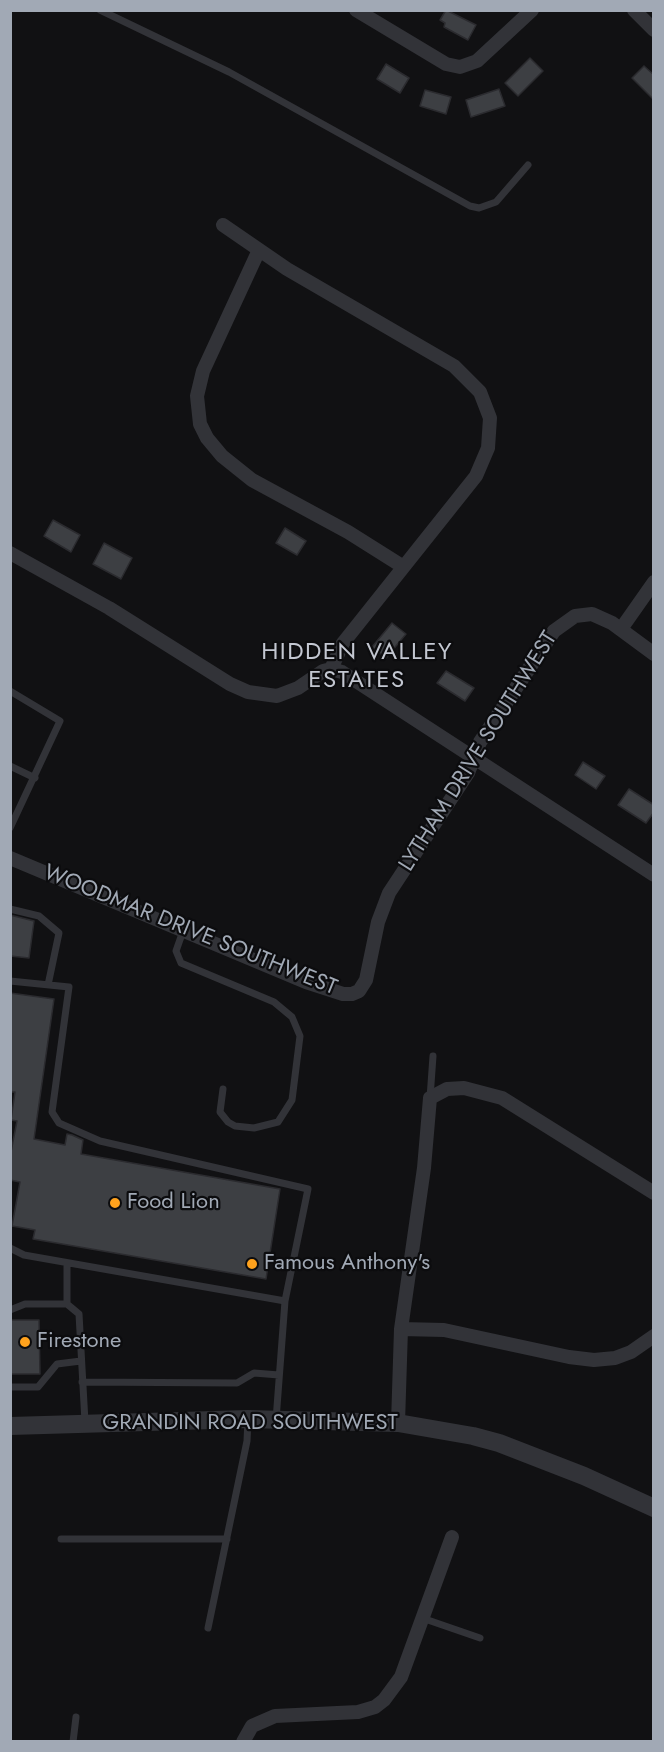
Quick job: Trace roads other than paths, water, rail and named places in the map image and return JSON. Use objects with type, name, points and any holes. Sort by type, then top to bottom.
[{"type":"street","points":[[356,10],[446,64],[460,67],[477,61],[532,10]]},
{"type":"street","points":[[634,10],[654,30]]},
{"type":"street","points":[[223,225],[260,250],[454,366],[468,378],[486,403],[490,433],[483,463],[476,476],[402,566],[343,643],[331,669]]},
{"type":"street","points":[[260,250],[202,371],[196,396],[200,424],[207,438],[222,456],[246,476],[348,532],[402,566]]},
{"type":"street","points":[[10,553],[109,609],[230,684],[248,692],[264,696],[284,695],[323,671],[331,669],[342,672],[654,875]]},
{"type":"street","points":[[621,629],[654,582]]},
{"type":"street","name":"LYTHAM DRIVE SOUTHWEST","points":[[373,946],[378,922],[389,892],[468,772],[480,742],[554,631],[564,622],[581,614],[592,614],[621,629],[654,654]]},
{"type":"street","name":"WOODMAR DRIVE SOUTHWEST","points":[[10,858],[183,931],[343,994],[352,994],[364,985],[373,946]]},
{"type":"street","points":[[398,1423],[401,1329],[424,1168],[430,1098],[447,1089],[464,1088],[502,1098],[654,1193]]},
{"type":"street","points":[[401,1329],[444,1330],[594,1360],[631,1352],[654,1336]]},
{"type":"street","name":"GRANDIN ROAD SOUTHWEST","points":[[10,1426],[248,1419],[398,1423],[473,1436],[499,1443],[584,1476],[654,1508]]},
{"type":"street","points":[[243,1742],[252,1726],[275,1716],[358,1712],[375,1707],[384,1700],[400,1677],[452,1537]]},
{"type":"lane","points":[[100,10],[229,72],[470,206],[479,208],[496,202],[528,165]]},
{"type":"lane","points":[[10,691],[60,720],[10,828]]},
{"type":"lane","points":[[10,766],[35,778]]},
{"type":"lane","points":[[10,909],[39,916],[59,933],[48,985]]},
{"type":"lane","points":[[183,931],[176,951],[181,963],[274,1002],[292,1017],[300,1036],[291,1100],[278,1122],[254,1128],[228,1122],[220,1112],[223,1089]]},
{"type":"lane","points":[[10,981],[69,987],[52,1112],[59,1123],[100,1141],[308,1189],[285,1301],[276,1420]]},
{"type":"lane","points":[[430,1098],[434,1056]]},
{"type":"lane","points":[[10,1248],[24,1255],[285,1301]]},
{"type":"lane","points":[[67,1263],[67,1304]]},
{"type":"lane","points":[[10,1310],[25,1304],[67,1304],[79,1314],[85,1422]]},
{"type":"lane","points":[[10,1387],[38,1388],[57,1364],[81,1361]]},
{"type":"lane","points":[[82,1382],[237,1383],[254,1373],[279,1375]]},
{"type":"lane","points":[[208,1628],[247,1441],[248,1419]]},
{"type":"lane","points":[[61,1539],[227,1539]]},
{"type":"lane","points":[[422,1618],[480,1638]]},
{"type":"lane","points":[[73,1742],[76,1717]]},
{"type":"place","name":"Food Lion","points":[[115,1203]]},
{"type":"place","name":"Famous Anthony's","points":[[252,1264]]},
{"type":"place","name":"Firestone","points":[[25,1342]]},
{"type":"district","name":"HIDDEN VALLEY ESTATES","points":[[357,667]]}]
